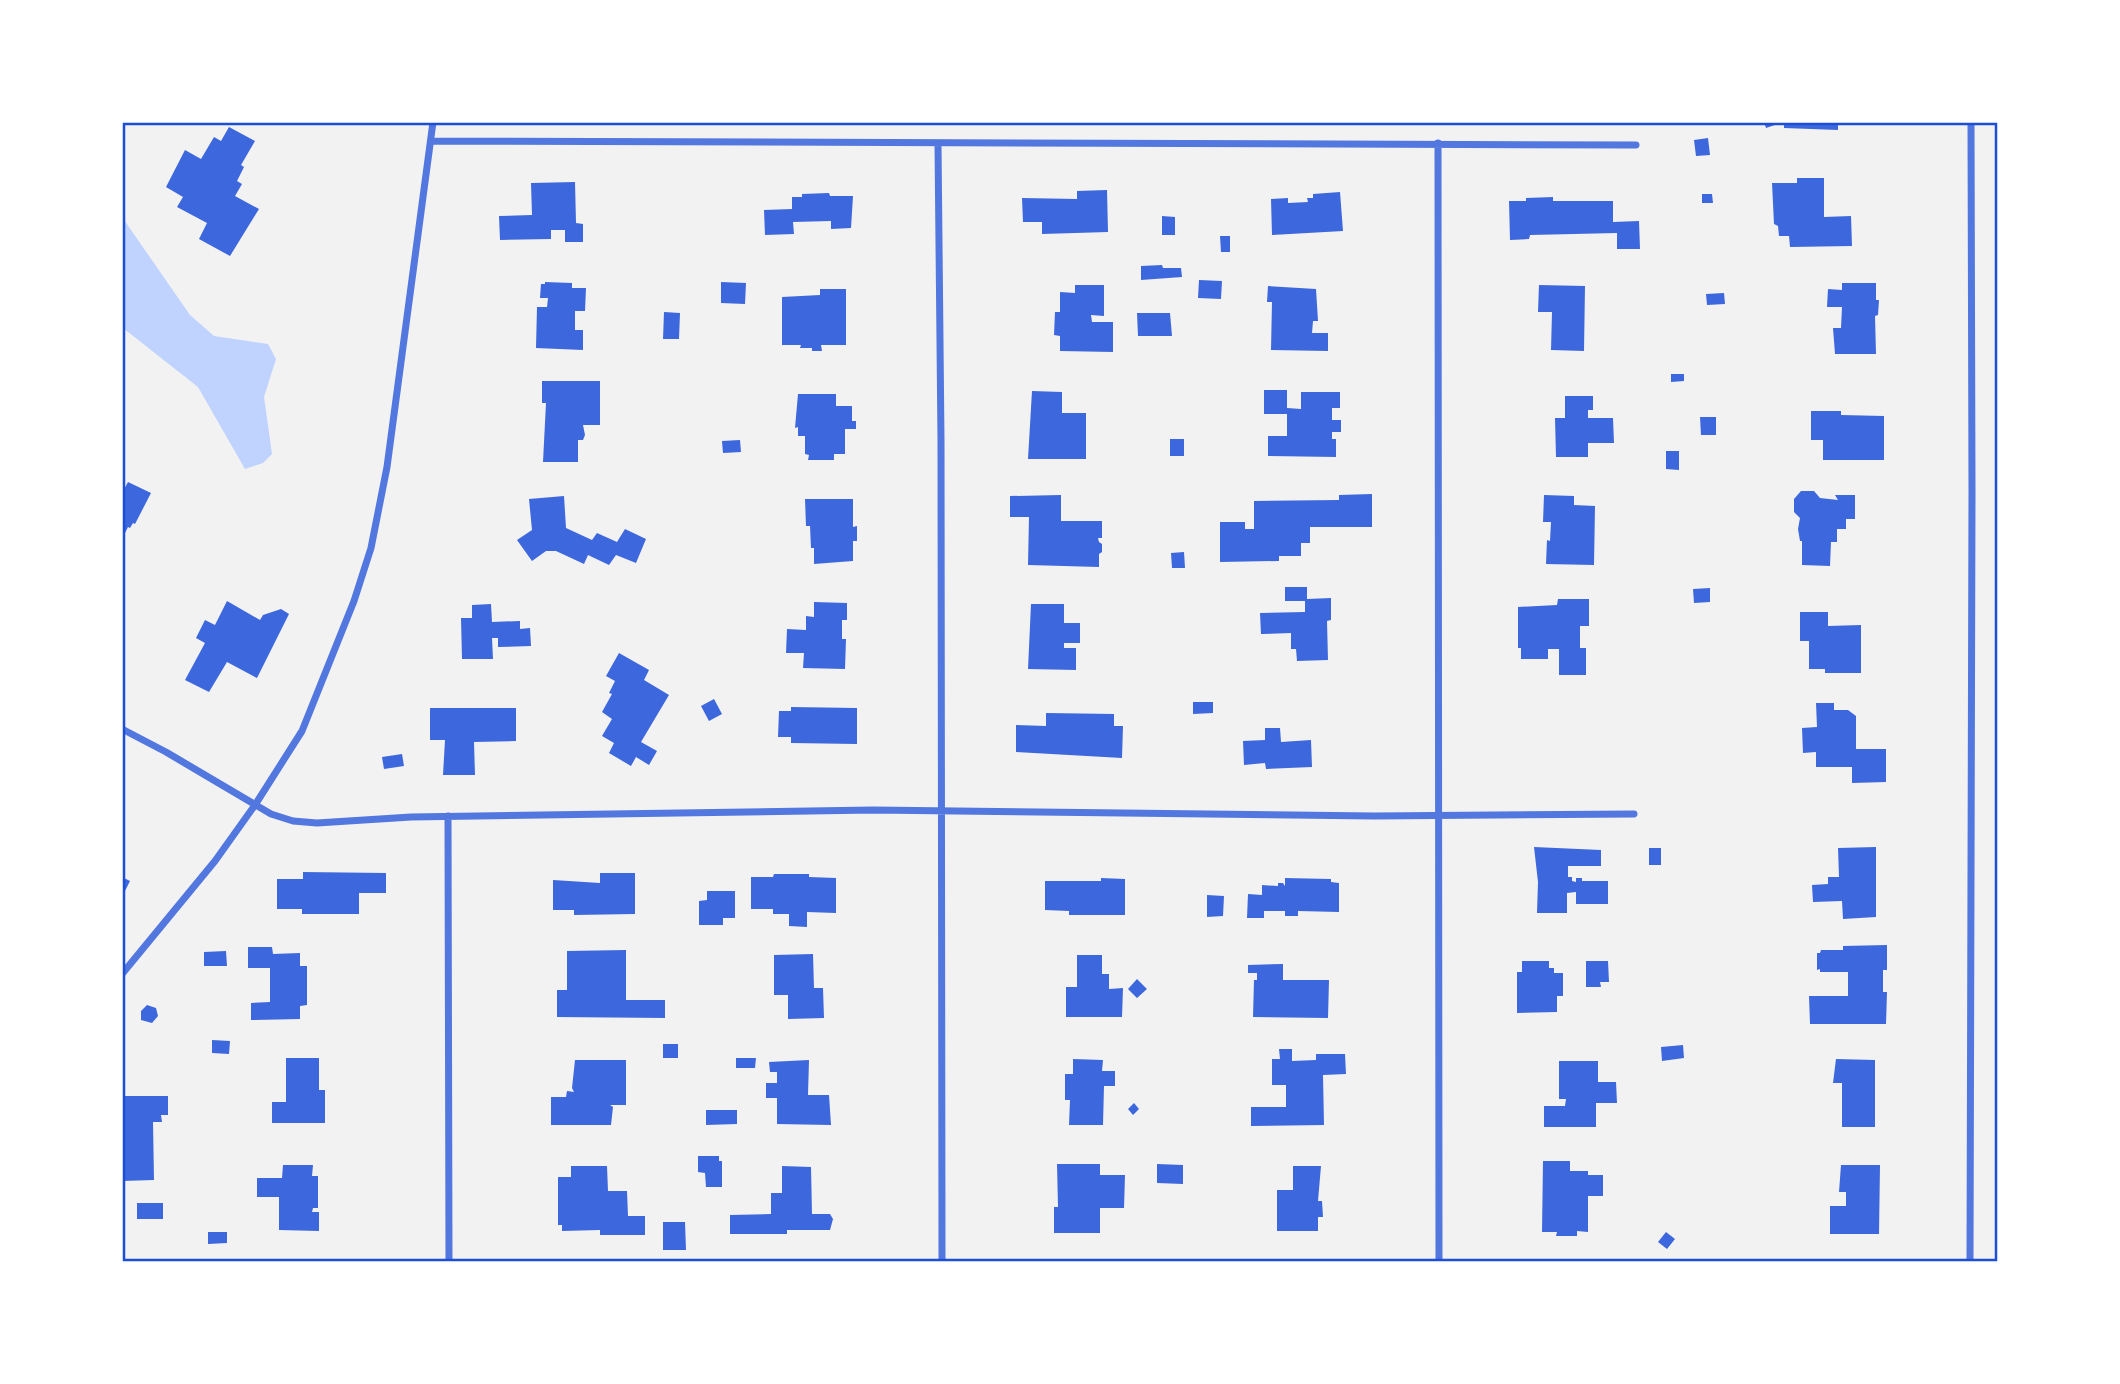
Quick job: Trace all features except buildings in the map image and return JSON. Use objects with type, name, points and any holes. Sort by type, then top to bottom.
[{"type":"street","points":[[122,974],[215,861],[255,805],[302,730],[355,601],[371,548],[387,467],[433,122]]},
{"type":"street","points":[[1970,1262],[1971,122]]},
{"type":"street","points":[[431,141],[1636,145]]},
{"type":"street","points":[[1438,143],[1439,1262]]},
{"type":"street","points":[[938,144],[943,811],[942,1262]]},
{"type":"street","points":[[122,729],[271,814],[293,821],[317,823],[448,816],[943,811],[1634,814]]},
{"type":"street","points":[[448,816],[449,1262]]},
{"type":"water","points":[[122,217],[190,315],[214,336],[268,344],[276,359],[264,397],[272,454],[263,463],[245,469],[198,387],[123,328]]}]
